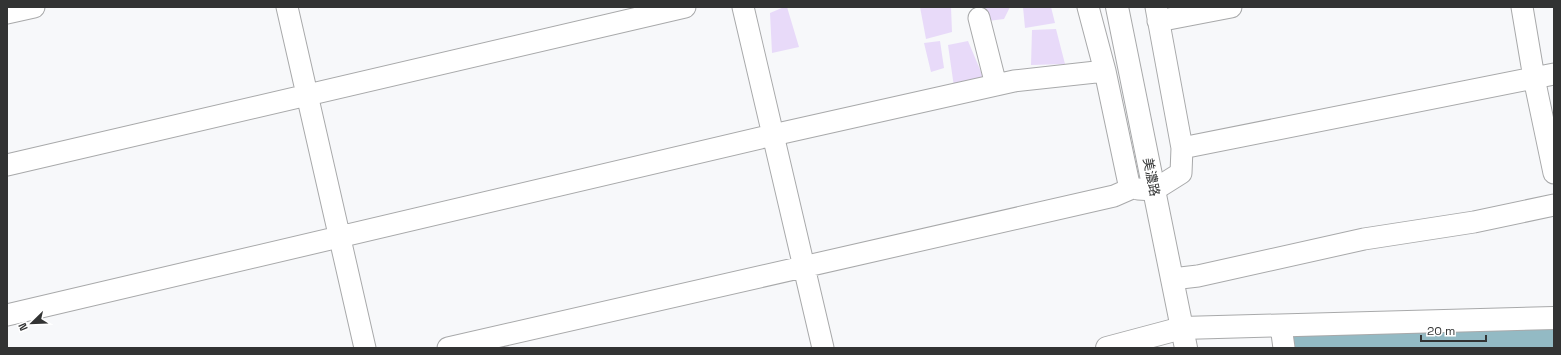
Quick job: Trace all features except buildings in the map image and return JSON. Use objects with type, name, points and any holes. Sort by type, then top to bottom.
[{"type":"main road","name":"美濃路","points":[[1118,7],[1184,338]]},
{"type":"main road","points":[[1108,348],[1281,326],[1554,318]]},
{"type":"street","points":[[7,13],[34,7]]},
{"type":"street","points":[[288,7],[365,348]]},
{"type":"street","points":[[7,165],[685,7]]},
{"type":"street","points":[[743,7],[823,348]]},
{"type":"street","points":[[1088,7],[1105,71],[1130,189]]},
{"type":"street","points":[[448,348],[1114,196],[1130,189],[1154,190],[1181,173],[1182,148],[1157,14],[1231,7]]},
{"type":"street","points":[[1522,7],[1534,78],[1554,173]]},
{"type":"street","points":[[979,18],[996,85]]},
{"type":"street","points":[[7,315],[1014,81],[1105,71]]},
{"type":"street","points":[[1182,148],[1554,74]]},
{"type":"street","points":[[1172,279],[1198,276],[1364,239],[1474,222],[1554,205]]},
{"type":"street","points":[[1281,326],[1284,348]]},
{"type":"waterway","points":[[1299,348],[1554,339]]}]
